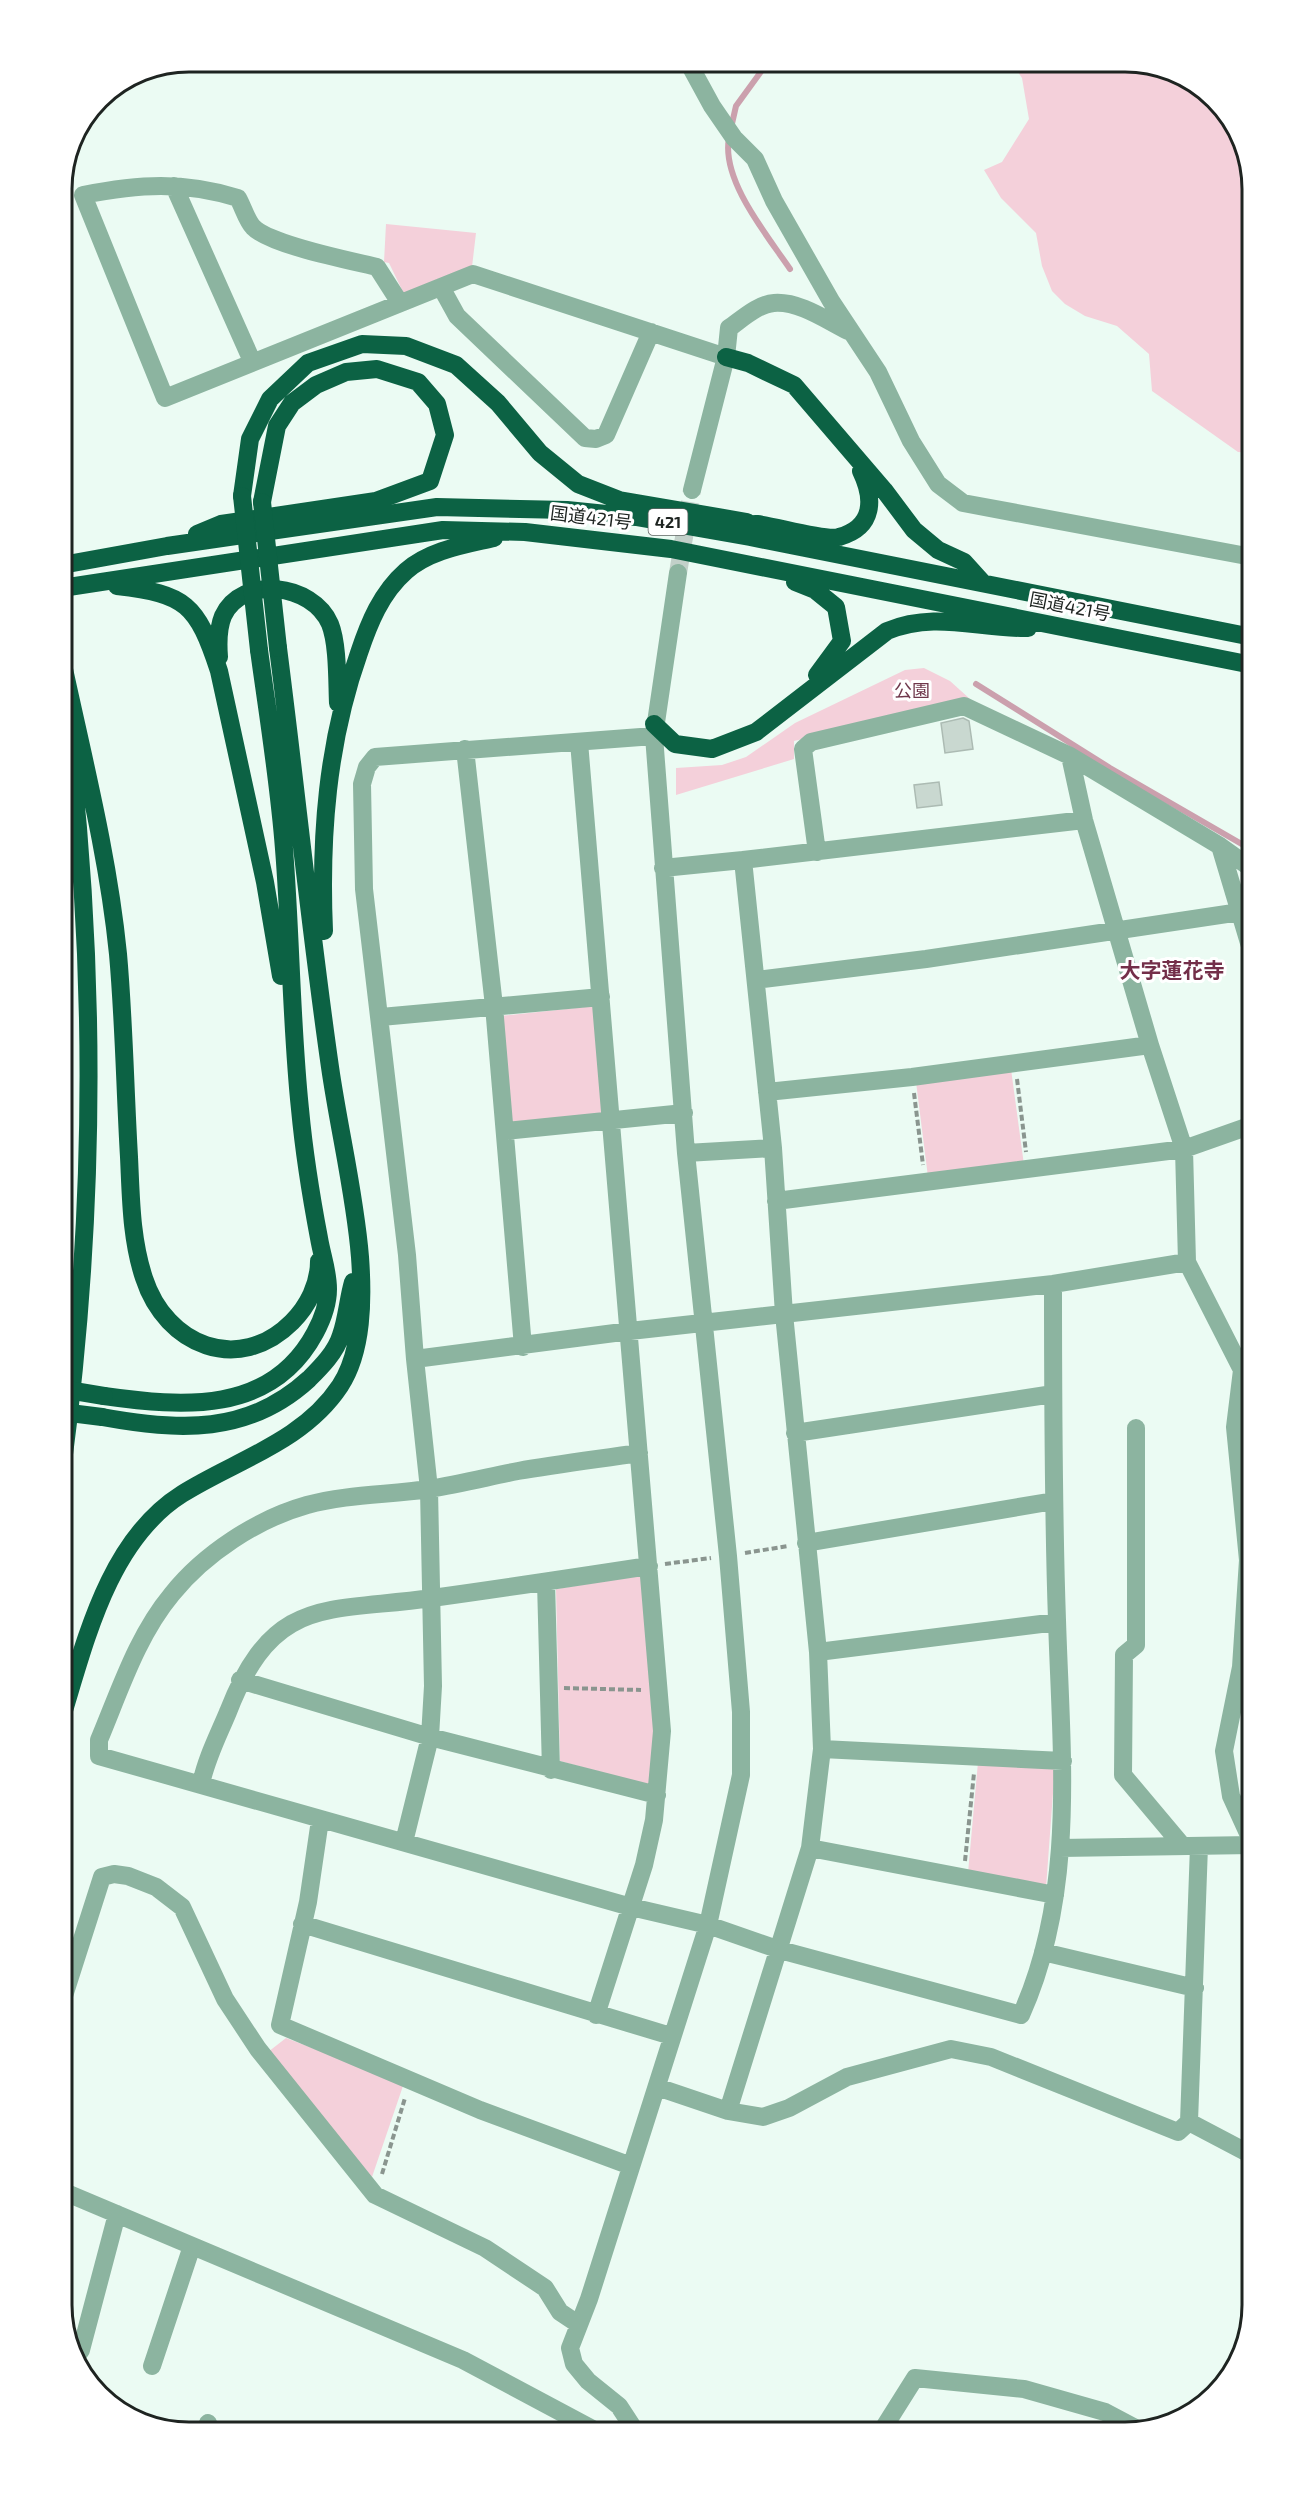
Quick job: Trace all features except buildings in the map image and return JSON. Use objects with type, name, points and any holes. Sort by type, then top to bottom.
[{"type":"highway","points":[[72,1391],[171,1404],[222,1401],[247,1393],[289,1367],[304,1351],[324,1314],[328,1292],[327,1271],[319,1240],[300,1112],[284,849],[242,496],[250,439],[270,399],[308,363],[362,344],[406,346],[456,365],[498,403],[540,453],[578,484],[619,501],[838,538],[858,526],[871,506],[870,490],[854,456]]},
{"type":"highway","points":[[726,357],[748,363],[794,385],[914,530],[938,550],[964,561],[983,583]]},
{"type":"highway","points":[[72,1688],[106,1589],[132,1542],[181,1494],[261,1452],[310,1421],[341,1385],[354,1358],[360,1300],[360,1257],[330,1065],[278,648],[262,502],[277,426],[292,404],[316,385],[346,372],[377,369],[418,382],[437,404],[445,435],[430,481],[376,501],[221,524],[167,546]]},
{"type":"highway","points":[[619,501],[636,517]]},
{"type":"highway","name":"国道421号","points":[[72,564],[167,546],[437,507],[567,510],[636,517],[723,532],[1242,635]]},
{"type":"highway","points":[[723,532],[755,524]]},
{"type":"highway","name":"国道421号","points":[[72,586],[443,530],[525,532],[671,549],[1242,662]]},
{"type":"highway","points":[[330,1065],[322,875],[330,770],[339,724],[364,637],[377,608],[391,585],[407,570],[427,558],[456,547],[525,532]]},
{"type":"highway","points":[[756,732],[825,668],[842,641],[836,607],[815,590],[764,568]]},
{"type":"highway","points":[[88,584],[157,591],[170,595],[184,605],[200,622],[219,671],[265,882],[296,1064]]},
{"type":"highway","points":[[219,671],[221,626],[227,609],[239,599],[255,591],[279,589],[294,591],[309,598],[322,611],[331,626],[337,674],[339,724]]},
{"type":"highway","points":[[654,730],[675,744],[712,749],[756,732],[887,631],[908,622],[935,619],[998,629],[1066,628]]},
{"type":"highway","points":[[72,707],[109,880],[120,993],[132,1222],[145,1281],[154,1301],[183,1335],[213,1348],[248,1349],[281,1333],[308,1302],[318,1275],[319,1240]]},
{"type":"highway","points":[[72,768],[86,955],[87,1093],[83,1231],[72,1356]]},
{"type":"highway","points":[[72,1413],[192,1427],[221,1424],[246,1417],[284,1399],[316,1372],[341,1336],[360,1257]]},
{"type":"street","points":[[694,72],[734,138],[755,159],[774,201],[848,331],[878,372],[911,441],[939,484],[963,503],[1242,555]]},
{"type":"street","points":[[400,303],[377,267],[328,257],[270,236],[254,228],[238,198],[209,189],[174,186],[130,186],[83,195],[165,398],[252,361],[441,287],[473,274],[726,357]]},
{"type":"street","points":[[174,186],[252,361]]},
{"type":"street","points":[[441,287],[457,316],[585,438],[596,439],[606,435],[651,332]]},
{"type":"street","points":[[692,490],[726,357],[729,328],[756,309],[774,303],[805,309],[848,331]]},
{"type":"street","points":[[629,2422],[619,2406],[588,2381],[574,2364],[570,2348],[589,2299],[708,1925],[741,1775],[741,1712],[728,1556],[686,1153],[654,730],[678,573]]},
{"type":"street","points":[[817,852],[803,749],[811,742],[964,706],[1070,756],[1220,846],[1242,862]]},
{"type":"street","points":[[404,1842],[430,1737],[433,1686],[429,1489],[407,1255],[381,1017],[364,889],[362,784],[367,767],[375,757],[579,742],[654,730]]},
{"type":"street","points":[[579,742],[650,1566],[662,1731],[657,1795],[644,1865],[596,2015]]},
{"type":"street","points":[[465,749],[494,1006],[523,1347]]},
{"type":"street","points":[[1070,756],[1084,820],[1119,932],[1150,1045],[1184,1149],[1187,1262],[1242,1370],[1235,1427],[1242,1499]]},
{"type":"street","points":[[663,868],[1084,820]]},
{"type":"street","points":[[1220,846],[1242,919]]},
{"type":"street","points":[[728,2111],[810,1848],[822,1749],[818,1652],[784,1314],[773,1148],[743,860]]},
{"type":"street","points":[[756,980],[1119,932],[1240,912]]},
{"type":"street","points":[[381,1017],[602,997]]},
{"type":"street","points":[[767,1092],[912,1077],[1150,1045]]},
{"type":"street","points":[[505,1131],[684,1113]]},
{"type":"street","points":[[776,1201],[1184,1149],[1242,1129]]},
{"type":"street","points":[[686,1153],[773,1148]]},
{"type":"street","points":[[415,1359],[523,1347],[630,1331],[1053,1284],[1187,1262]]},
{"type":"street","points":[[639,1453],[521,1471],[429,1489],[344,1498],[306,1505],[275,1517],[207,1558],[166,1601],[144,1635],[99,1740],[99,1756],[631,1908],[708,1925],[780,1950],[1021,2015],[1043,1952],[1055,1895],[1060,1848],[1063,1761],[1054,1502],[1053,1284]]},
{"type":"street","points":[[795,1433],[1053,1394]]},
{"type":"street","points":[[657,2087],[728,2111],[763,2117],[789,2108],[847,2077],[951,2049],[991,2057],[1178,2132],[1189,2122],[1195,1988],[1190,1845],[1123,1775],[1124,1655],[1137,1645],[1137,1428]]},
{"type":"street","points":[[806,1543],[1054,1502]]},
{"type":"street","points":[[201,1784],[215,1741],[240,1680],[255,1655],[272,1637],[305,1616],[350,1606],[431,1599],[650,1566]]},
{"type":"street","points":[[546,1582],[551,1770]]},
{"type":"street","points":[[818,1652],[1057,1622]]},
{"type":"street","points":[[1242,1652],[1224,1751],[1231,1796],[1242,1821]]},
{"type":"street","points":[[240,1680],[430,1737],[551,1770],[657,1795]]},
{"type":"street","points":[[822,1749],[1063,1761]]},
{"type":"street","points":[[258,2049],[280,2025],[302,1924],[320,1820]]},
{"type":"street","points":[[1060,1848],[1242,1843]]},
{"type":"street","points":[[810,1848],[1055,1895]]},
{"type":"street","points":[[72,1965],[102,1877],[114,1874],[128,1876],[156,1887],[182,1908],[225,1999],[258,2049],[375,2195],[485,2248],[545,2288],[560,2312],[578,2324]]},
{"type":"street","points":[[302,1924],[671,2036]]},
{"type":"street","points":[[1043,1952],[1195,1988]]},
{"type":"street","points":[[280,2025],[480,2110],[631,2166]]},
{"type":"street","points":[[1189,2122],[1242,2150]]},
{"type":"street","points":[[72,2195],[463,2360],[579,2422]]},
{"type":"street","points":[[81,2350],[117,2214]]},
{"type":"street","points":[[152,2366],[192,2246]]},
{"type":"street","points":[[890,2422],[915,2378],[1024,2389],[1105,2412],[1124,2422]]},
{"type":"path","points":[[1015,1063],[1028,1169]]},
{"type":"path","points":[[912,1077],[925,1182]]},
{"type":"path","points":[[650,1566],[806,1543]]},
{"type":"path","points":[[549,1688],[660,1690]]},
{"type":"path","points":[[964,1877],[975,1757]]},
{"type":"path","points":[[375,2195],[411,2080]]},
{"type":"green space","points":[[1018,72],[1133,72],[1163,78],[1177,84],[1202,101],[1213,112],[1230,137],[1240,166],[1242,189],[1242,452],[1238,452],[1152,391],[1149,354],[1117,326],[1085,316],[1065,304],[1052,291],[1042,266],[1036,233],[1001,198],[984,170],[1002,162],[1029,119],[1022,78]]},
{"type":"green space","points":[[386,224],[476,233],[472,267],[404,294],[389,263],[384,262]]},
{"type":"green space","name":"公園","points":[[924,668],[950,681],[970,699],[794,741],[794,759],[676,795],[676,768],[722,765],[746,757],[795,723],[905,670]]},
{"type":"green space","points":[[594,1006],[605,1117],[511,1128],[500,1016]]},
{"type":"green space","points":[[1011,1069],[1024,1165],[928,1177],[916,1082]]},
{"type":"green space","points":[[643,1575],[655,1730],[650,1786],[560,1761],[556,1589]]},
{"type":"green space","points":[[978,1762],[1055,1766],[1046,1888],[968,1873]]},
{"type":"green space","points":[[286,2038],[404,2083],[372,2177],[268,2052]]},
{"type":"waterway","points":[[731,128],[736,106],[761,72]]},
{"type":"waterway","points":[[729,138],[728,154],[739,189],[758,224],[790,269]]},
{"type":"waterway","points":[[976,684],[1110,768],[1242,844]]},
{"type":"tunnel","points":[[678,573],[692,490]]},
{"type":"district","name":"大字蓮花寺","points":[[1172,971]]}]
